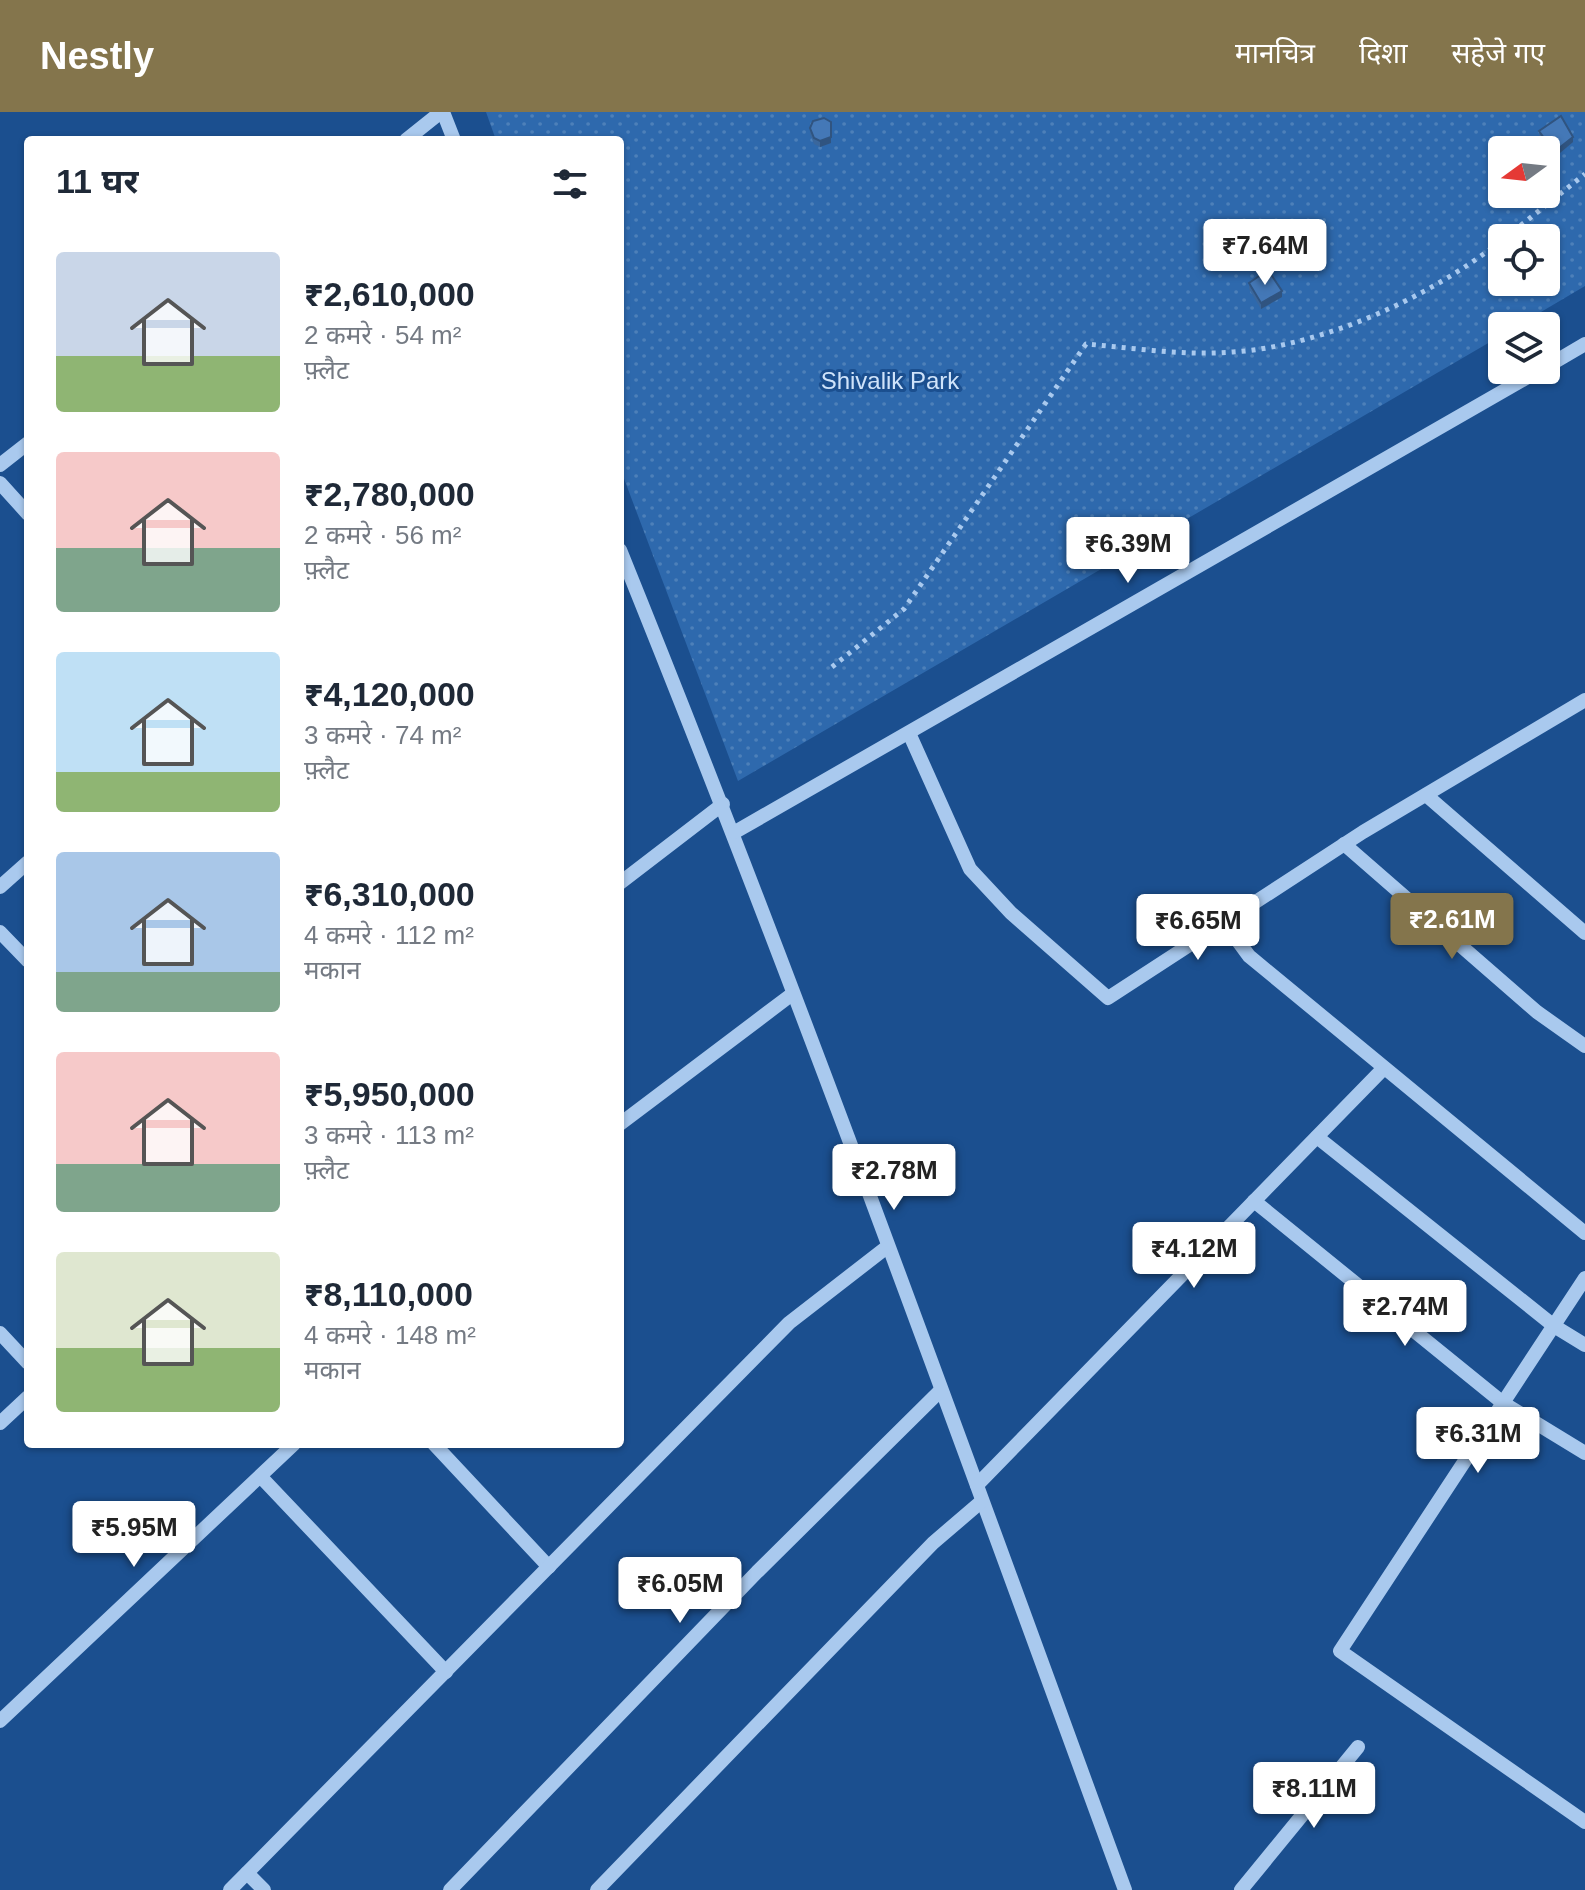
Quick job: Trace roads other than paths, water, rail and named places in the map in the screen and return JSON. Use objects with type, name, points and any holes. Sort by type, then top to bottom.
[{"type":"street","points":[[411,136],[442,112],[452,136]]},
{"type":"street","points":[[1560,359],[1585,344]]},
{"type":"street","points":[[735,832],[1516,384]]},
{"type":"street","points":[[0,465],[24,446]]},
{"type":"street","points":[[0,483],[24,510]]},
{"type":"street","points":[[624,560],[735,832],[791,995],[977,1485],[1125,1890]]},
{"type":"street","points":[[909,733],[970,869],[1011,913],[1108,998],[1344,844],[1585,700]]},
{"type":"street","points":[[1426,795],[1585,933]]},
{"type":"street","points":[[624,880],[723,804]]},
{"type":"street","points":[[1344,844],[1537,1012],[1585,1046]]},
{"type":"street","points":[[0,887],[24,866]]},
{"type":"street","points":[[1224,922],[1249,956],[1585,1233]]},
{"type":"street","points":[[0,932],[24,957]]},
{"type":"street","points":[[624,1121],[791,995]]},
{"type":"street","points":[[977,1485],[1384,1068]]},
{"type":"street","points":[[1317,1137],[1554,1326],[1585,1345]]},
{"type":"street","points":[[1254,1201],[1503,1403],[1585,1453]]},
{"type":"street","points":[[230,1890],[789,1323],[887,1247]]},
{"type":"street","points":[[1585,1278],[1340,1651],[1585,1822]]},
{"type":"street","points":[[0,1333],[24,1359]]},
{"type":"street","points":[[450,1890],[757,1572],[941,1390]]},
{"type":"street","points":[[0,1423],[24,1401]]},
{"type":"street","points":[[0,1721],[290,1448]]},
{"type":"street","points":[[438,1448],[549,1567]]},
{"type":"street","points":[[261,1477],[446,1672]]},
{"type":"street","points":[[597,1890],[933,1543],[982,1501]]},
{"type":"street","points":[[1241,1890],[1358,1747]]},
{"type":"street","points":[[247,1873],[264,1890]]},
{"type":"park label","name":"Shivalik Park","points":[[890,381]]}]
